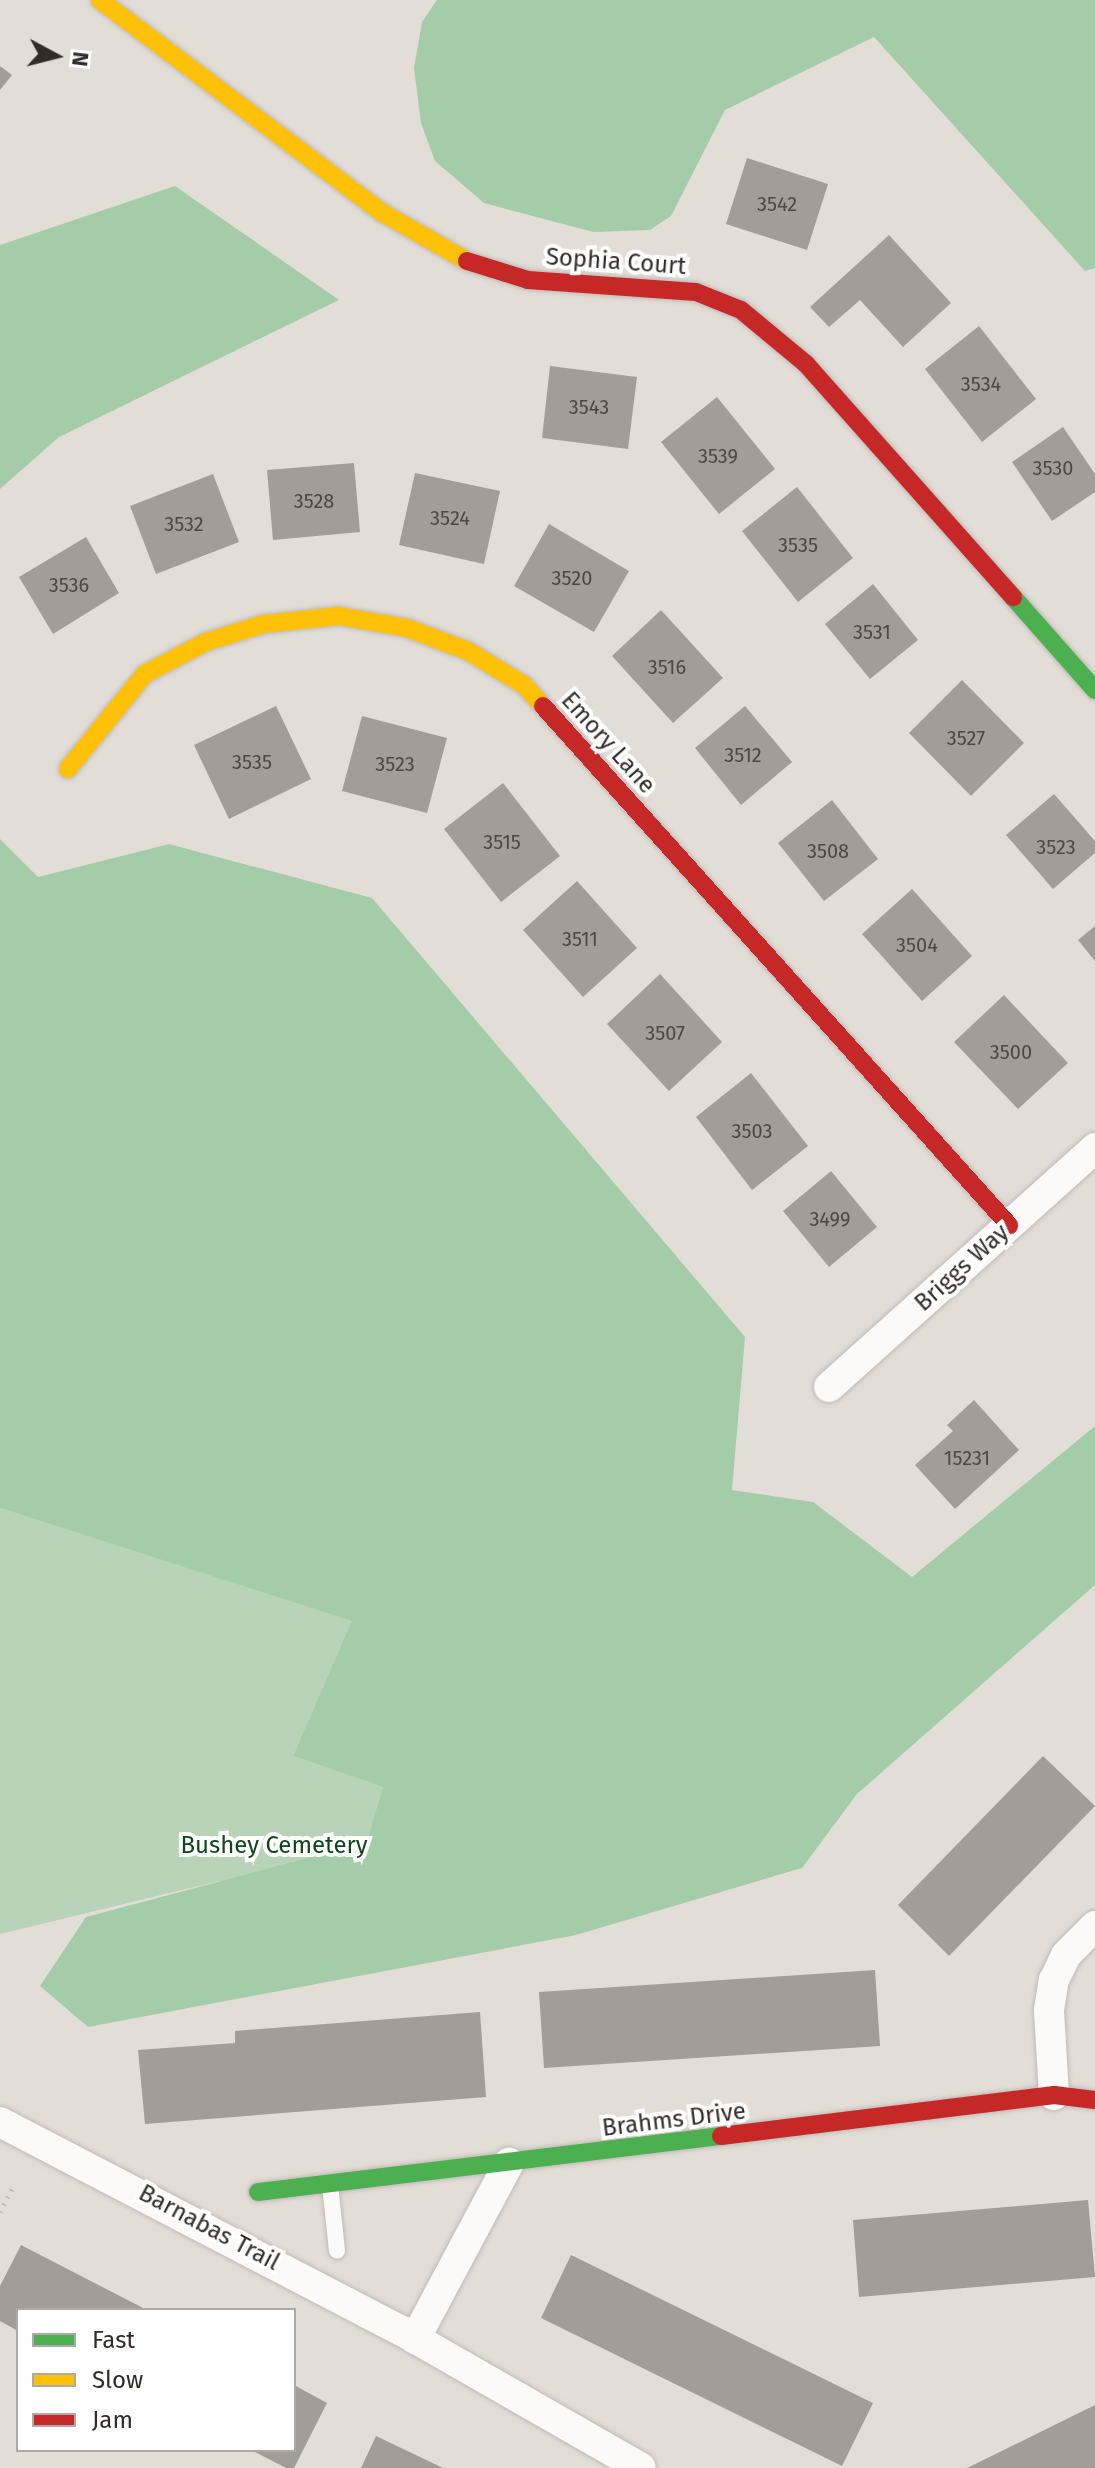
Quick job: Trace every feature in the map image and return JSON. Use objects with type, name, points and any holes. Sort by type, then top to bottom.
[{"type":"street","name":"Sophia Court","points":[[100,0],[383,213],[474,265],[528,280],[696,292],[741,310],[806,364],[1095,690]]},
{"type":"street","name":"Emory Lane","points":[[68,769],[145,674],[206,642],[264,624],[339,616],[407,628],[468,651],[524,685],[1009,1225]]},
{"type":"street","name":"Briggs Way","points":[[829,1387],[1095,1148]]},
{"type":"street","points":[[1054,2095],[1050,1996],[1066,1955],[1095,1926]]},
{"type":"street","name":"Brahms Drive","points":[[258,2192],[1054,2095],[1095,2100]]},
{"type":"street","name":"Barnabas Trail","points":[[0,2122],[415,2339],[641,2468]]},
{"type":"street","points":[[415,2339],[509,2163]]},
{"type":"lane","points":[[330,2183],[337,2251]]},
{"type":"path","points":[[0,2212],[12,2188]]},
{"type":"green space","points":[[437,0],[1095,0],[1095,268],[1085,271],[874,37],[725,110],[671,216],[650,230],[593,232],[484,203],[435,161],[421,123],[414,68],[422,22]]},
{"type":"green space","points":[[175,186],[339,300],[59,437],[0,489],[0,245]]},
{"type":"green space","points":[[0,839],[38,877],[169,844],[372,898],[745,1337],[732,1490],[813,1502],[912,1577],[1095,1426],[1095,1585],[857,1794],[802,1868],[576,1935],[88,2027],[40,1986],[86,1917],[367,1842],[383,1787],[293,1756],[352,1621],[0,1508]]},
{"type":"green space","name":"Bushey Cemetery","points":[[0,1508],[353,1621],[293,1756],[383,1787],[374,1821],[390,1880],[219,1881],[0,1934]]},
{"type":"building","points":[[0,66],[12,75],[0,90]]},
{"type":"building","points":[[747,158],[828,184],[807,250],[726,224]]},
{"type":"building","points":[[889,235],[951,303],[903,347],[860,300],[829,327],[810,307]]},
{"type":"building","points":[[979,326],[1036,399],[982,442],[925,369]]},
{"type":"building","points":[[550,366],[637,377],[628,449],[542,438]]},
{"type":"building","points":[[717,397],[775,469],[719,514],[661,442]]},
{"type":"building","points":[[1063,427],[1095,474],[1095,492],[1052,521],[1012,462]]},
{"type":"building","points":[[354,463],[360,532],[273,540],[267,470]]},
{"type":"building","points":[[415,473],[500,491],[484,564],[399,545]]},
{"type":"building","points":[[213,474],[239,542],[156,574],[130,506]]},
{"type":"building","points":[[797,487],[853,558],[798,602],[742,531]]},
{"type":"building","points":[[549,524],[629,571],[594,632],[514,586]]},
{"type":"building","points":[[86,537],[119,593],[53,634],[19,577]]},
{"type":"building","points":[[873,584],[918,640],[870,679],[825,624]]},
{"type":"building","points":[[661,610],[723,678],[673,723],[612,656]]},
{"type":"building","points":[[962,680],[1024,743],[971,796],[909,733]]},
{"type":"building","points":[[276,706],[311,779],[229,819],[194,745]]},
{"type":"building","points":[[745,706],[792,762],[741,805],[695,748]]},
{"type":"building","points":[[362,716],[447,738],[427,813],[342,791]]},
{"type":"building","points":[[503,783],[560,856],[501,902],[444,829]]},
{"type":"building","points":[[1054,794],[1095,841],[1095,853],[1053,889],[1006,835]]},
{"type":"building","points":[[832,800],[878,859],[824,901],[778,843]]},
{"type":"building","points":[[577,881],[637,948],[583,997],[523,930]]},
{"type":"building","points":[[912,889],[972,956],[922,1001],[862,934]]},
{"type":"building","points":[[1095,926],[1095,961],[1078,940]]},
{"type":"building","points":[[660,974],[722,1042],[669,1091],[607,1024]]},
{"type":"building","points":[[1004,995],[1068,1063],[1018,1109],[954,1042]]},
{"type":"building","points":[[751,1073],[808,1146],[752,1190],[696,1117]]},
{"type":"building","points":[[831,1171],[877,1227],[829,1267],[783,1211]]},
{"type":"building","points":[[974,1400],[1019,1450],[955,1509],[915,1465],[953,1431],[947,1425]]},
{"type":"building","points":[[1043,1756],[1095,1806],[949,1956],[898,1905]]},
{"type":"building","points":[[875,1970],[880,2046],[544,2068],[539,1992]]},
{"type":"building","points":[[480,2012],[486,2097],[145,2124],[138,2050],[235,2043],[235,2031]]},
{"type":"building","points":[[1088,2200],[1095,2277],[859,2297],[853,2220]]},
{"type":"building","points":[[21,2245],[143,2308],[16,2308],[16,2330],[0,2321],[0,2286]]},
{"type":"building","points":[[571,2255],[873,2403],[842,2466],[541,2318]]},
{"type":"building","points":[[296,2386],[327,2403],[294,2468],[286,2468],[255,2452],[296,2452]]},
{"type":"building","points":[[1095,2405],[1095,2468],[967,2468]]},
{"type":"building","points":[[376,2436],[443,2468],[361,2468]]},
{"type":"traffic: fast","points":[[1013,597],[1095,690]]},
{"type":"traffic: fast","points":[[258,2192],[721,2136]]},
{"type":"traffic: slow","points":[[100,0],[383,213],[467,261]]},
{"type":"traffic: slow","points":[[68,769],[145,674],[206,642],[264,624],[339,616],[407,628],[468,651],[524,685],[543,706]]},
{"type":"traffic: jam","points":[[467,261],[528,280],[696,292],[741,310],[806,364],[1013,597]]},
{"type":"traffic: jam","points":[[543,706],[1009,1225]]},
{"type":"traffic: jam","points":[[721,2136],[1054,2095],[1095,2100]]}]
